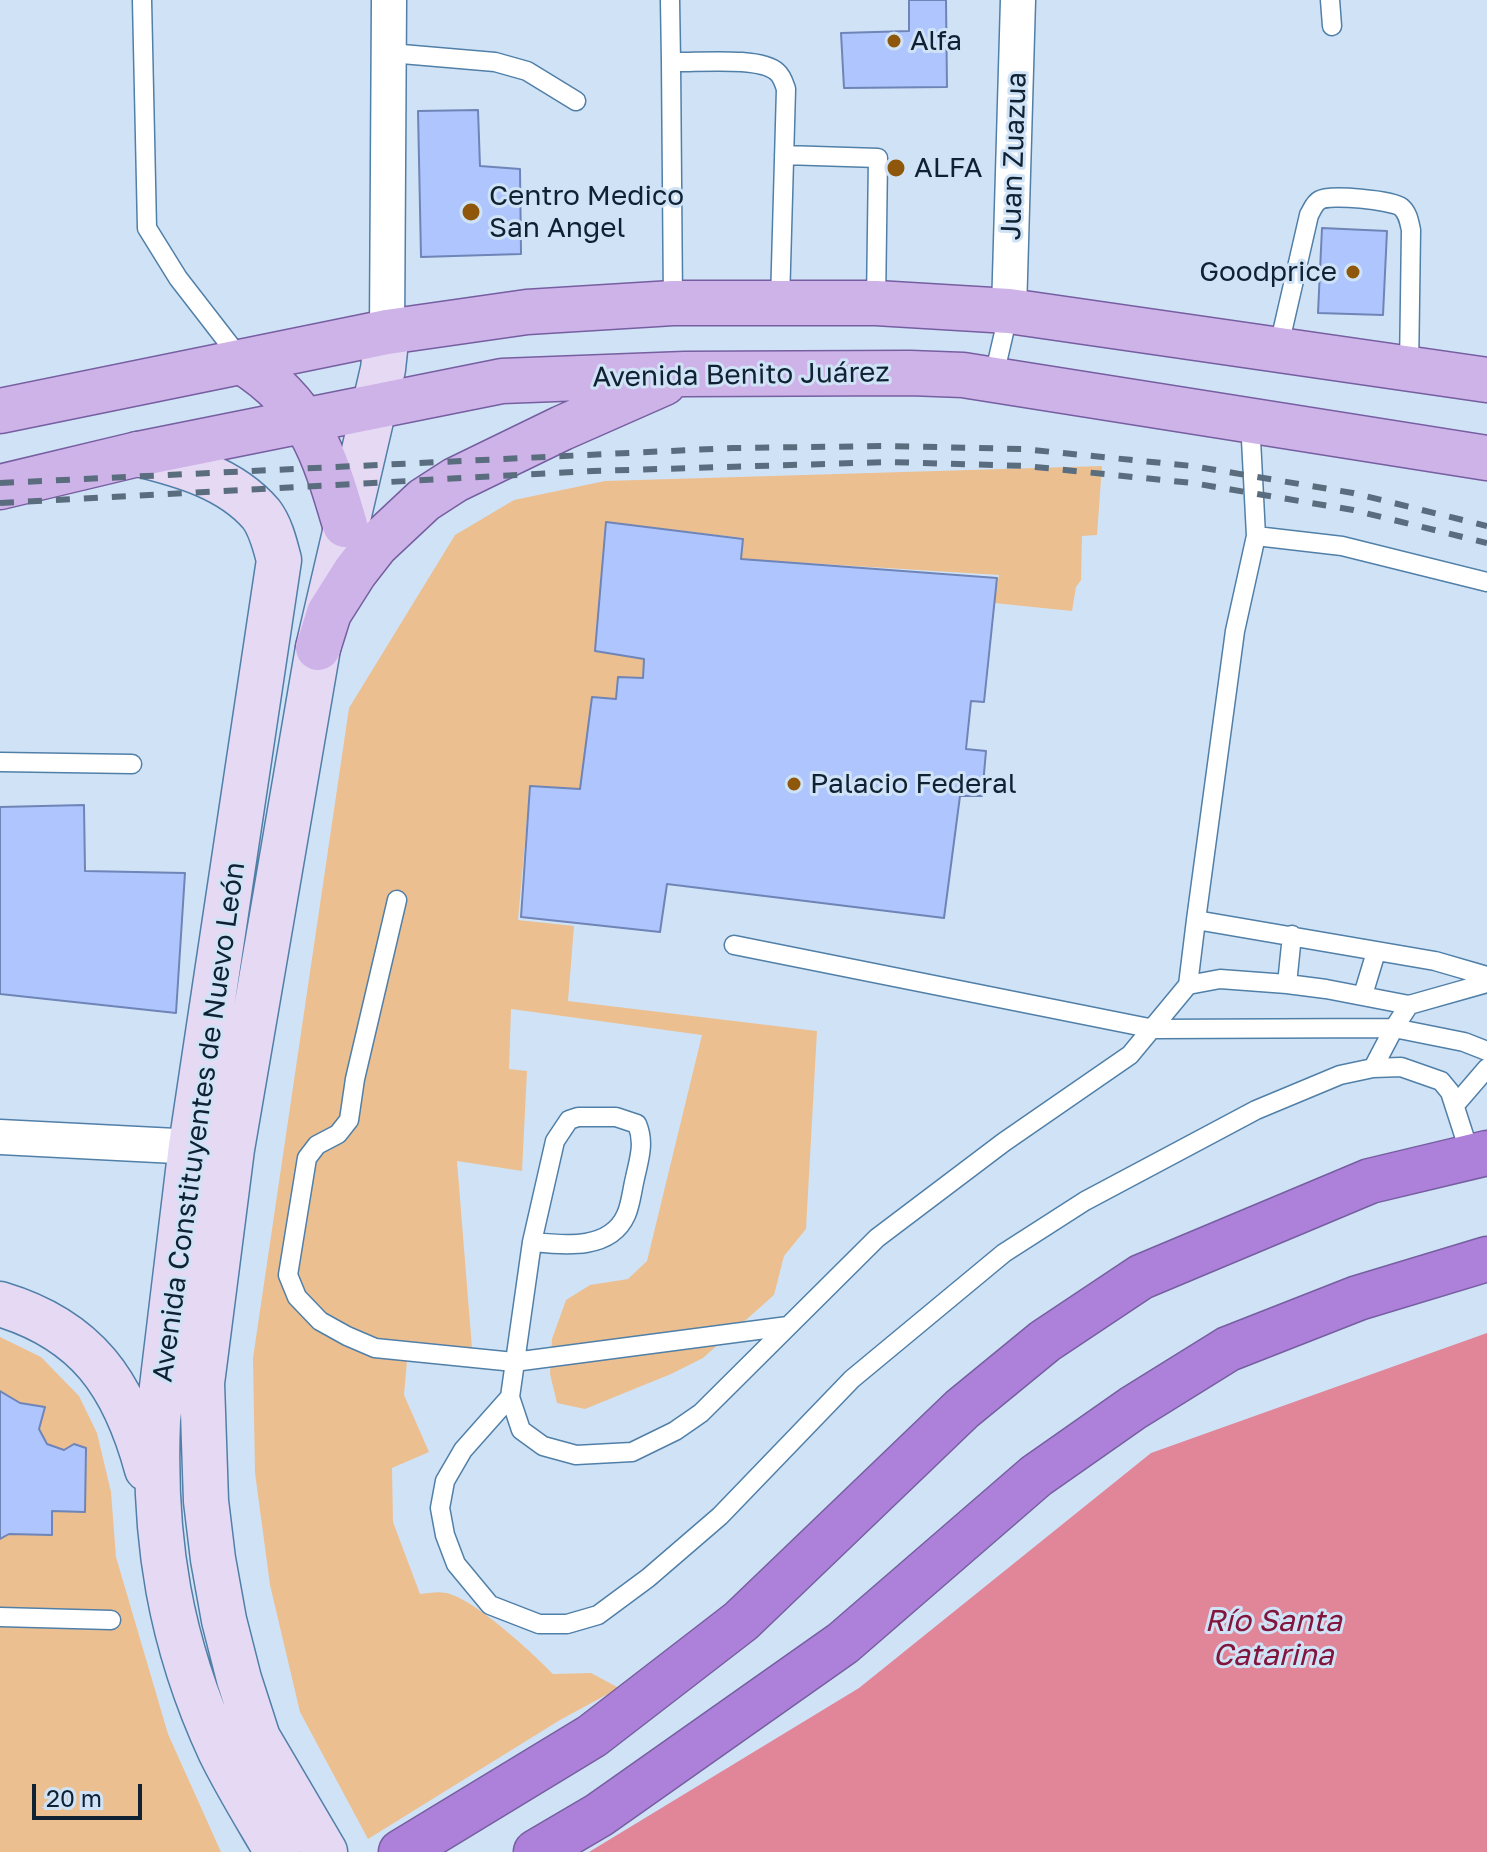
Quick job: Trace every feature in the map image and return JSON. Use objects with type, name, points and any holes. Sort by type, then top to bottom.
[{"type":"highway","points":[[401,1852],[592,1736],[704,1650],[741,1621],[962,1409],[1045,1341],[1141,1277],[1370,1181],[1479,1155]]},
{"type":"highway","points":[[536,1852],[599,1815],[843,1643],[1036,1476],[1133,1408],[1228,1349],[1358,1298],[1487,1259]]},
{"type":"main road","points":[[0,411],[387,332],[527,312],[673,303],[876,303],[1009,311],[1487,380]]},
{"type":"main road","name":"Avenida Constituyentes de Nuevo León","points":[[325,1852],[240,1746],[198,1700],[179,1643],[166,1585],[157,1506],[158,1420],[211,1148],[345,525],[375,405],[387,332]]},
{"type":"main road","points":[[244,363],[269,378],[288,396],[307,422],[328,466],[345,525]]},
{"type":"main road","name":"Avenida Benito Juárez","points":[[0,487],[138,454],[502,381],[685,374],[910,373],[993,380],[1487,458]]},
{"type":"main road","points":[[318,648],[329,613],[355,572],[376,545],[424,500],[455,480],[685,374]]},
{"type":"main road","name":"Avenida Constituyentes de Nuevo León","points":[[138,454],[203,474],[232,490],[261,515],[272,534],[279,560],[211,1148],[202,1383],[206,1501],[240,1746],[277,1852]]},
{"type":"main road","points":[[0,1304],[41,1318],[84,1347],[100,1367],[130,1417],[157,1506]]},
{"type":"street","points":[[387,332],[389,0]]},
{"type":"street","name":"Juan Zuazua","points":[[1009,311],[1018,0]]},
{"type":"street","points":[[0,1137],[211,1148]]},
{"type":"lane","points":[[142,0],[147,228],[178,278],[244,363]]},
{"type":"lane","points":[[670,0],[673,303]]},
{"type":"lane","points":[[1330,0],[1332,26]]},
{"type":"lane","points":[[390,53],[495,62],[527,71],[576,101]]},
{"type":"lane","points":[[671,62],[753,63],[779,73],[786,89],[780,302]]},
{"type":"lane","points":[[784,155],[878,158],[876,303]]},
{"type":"lane","points":[[1278,350],[1309,215],[1314,205],[1330,196],[1386,202],[1397,204],[1404,210],[1411,230],[1409,369]]},
{"type":"lane","points":[[993,380],[1009,311]]},
{"type":"lane","points":[[532,1242],[574,1246],[593,1242],[610,1233],[626,1216],[642,1148],[637,1124],[616,1117],[578,1117],[569,1120],[555,1141],[532,1242],[510,1397],[521,1430],[543,1446],[576,1455],[632,1452],[675,1431],[701,1413],[877,1238],[1004,1142],[1130,1055],[1154,1029],[1188,985],[1235,631],[1256,536],[1250,420]]},
{"type":"lane","points":[[1256,536],[1342,546],[1487,582]]},
{"type":"lane","points":[[0,762],[132,764]]},
{"type":"lane","points":[[397,900],[355,1079],[349,1120],[338,1134],[317,1145],[307,1158],[288,1275],[297,1297],[320,1321],[375,1348],[514,1362],[788,1326]]},
{"type":"lane","points":[[1196,920],[1435,961],[1487,976]]},
{"type":"lane","points":[[1287,984],[1292,935]]},
{"type":"lane","points":[[734,945],[1154,1029],[1394,1028],[1464,1042],[1487,1051]]},
{"type":"lane","points":[[1363,995],[1376,952]]},
{"type":"lane","points":[[1188,985],[1220,979],[1287,984],[1409,1005],[1487,983]]},
{"type":"lane","points":[[1373,1068],[1409,1005]]},
{"type":"lane","points":[[510,1397],[463,1450],[445,1481],[440,1508],[445,1535],[456,1564],[490,1605],[539,1624],[567,1624],[598,1615],[648,1578],[720,1516],[852,1379],[1004,1253],[1085,1201],[1256,1110],[1340,1075],[1373,1068],[1401,1067],[1441,1081],[1456,1104],[1479,1155]]},
{"type":"lane","points":[[1456,1104],[1487,1068]]},
{"type":"lane","points":[[0,1617],[111,1620]]},
{"type":"shaded area","points":[[1102,466],[1097,535],[1082,536],[1081,580],[1076,587],[1072,611],[994,603],[999,575],[741,559],[744,538],[606,522],[595,651],[644,659],[643,678],[619,677],[616,699],[592,698],[580,789],[530,786],[518,920],[574,926],[568,1001],[817,1031],[806,1229],[784,1256],[774,1295],[703,1358],[585,1409],[557,1403],[550,1374],[552,1339],[566,1300],[590,1285],[628,1279],[647,1261],[702,1035],[511,1009],[509,1069],[527,1071],[522,1171],[457,1161],[472,1348],[465,1361],[407,1361],[404,1395],[429,1452],[392,1468],[393,1522],[420,1594],[436,1592],[458,1597],[517,1640],[553,1674],[591,1673],[619,1688],[560,1720],[368,1839],[300,1712],[270,1585],[255,1473],[253,1358],[349,708],[455,535],[514,500],[605,481]]},
{"type":"shaded area","points":[[0,1337],[41,1357],[79,1396],[97,1433],[111,1492],[116,1557],[168,1734],[221,1852],[0,1852]]},
{"type":"water","name":"Río Santa Catarina","points":[[1487,1333],[1487,1852],[589,1852],[859,1688],[1151,1453]]},
{"type":"building","name":"Alfa","points":[[909,0],[946,0],[947,87],[844,88],[841,33],[909,31]]},
{"type":"building","name":"Centro Medico San Angel","points":[[478,110],[480,166],[520,169],[521,254],[421,257],[418,111]]},
{"type":"building","name":"Goodprice","points":[[1322,228],[1387,231],[1383,315],[1318,313]]},
{"type":"building","points":[[606,522],[743,539],[741,559],[997,578],[984,702],[971,701],[966,749],[986,751],[982,796],[960,796],[944,918],[667,884],[660,932],[521,917],[530,786],[580,789],[592,697],[616,699],[618,677],[643,678],[644,659],[595,651]]},
{"type":"building","points":[[84,805],[85,871],[185,873],[176,1013],[0,994],[0,807]]},
{"type":"building","points":[[0,1391],[20,1403],[45,1407],[39,1429],[47,1444],[64,1450],[74,1444],[86,1448],[85,1512],[52,1511],[52,1535],[9,1534],[0,1539]]},
{"type":"railway","points":[[0,483],[733,448],[888,446],[1023,449],[1192,466],[1353,493],[1487,526]]},
{"type":"railway","points":[[0,503],[593,471],[890,462],[1026,466],[1192,483],[1353,510],[1487,543]]},
{"type":"place","name":"Alfa","points":[[894,41]]},
{"type":"place","name":"ALFA","points":[[896,168]]},
{"type":"place","name":"Centro Medico San Angel","points":[[471,212]]},
{"type":"place","name":"Goodprice","points":[[1353,272]]},
{"type":"place","name":"Palacio Federal","points":[[794,784]]}]
